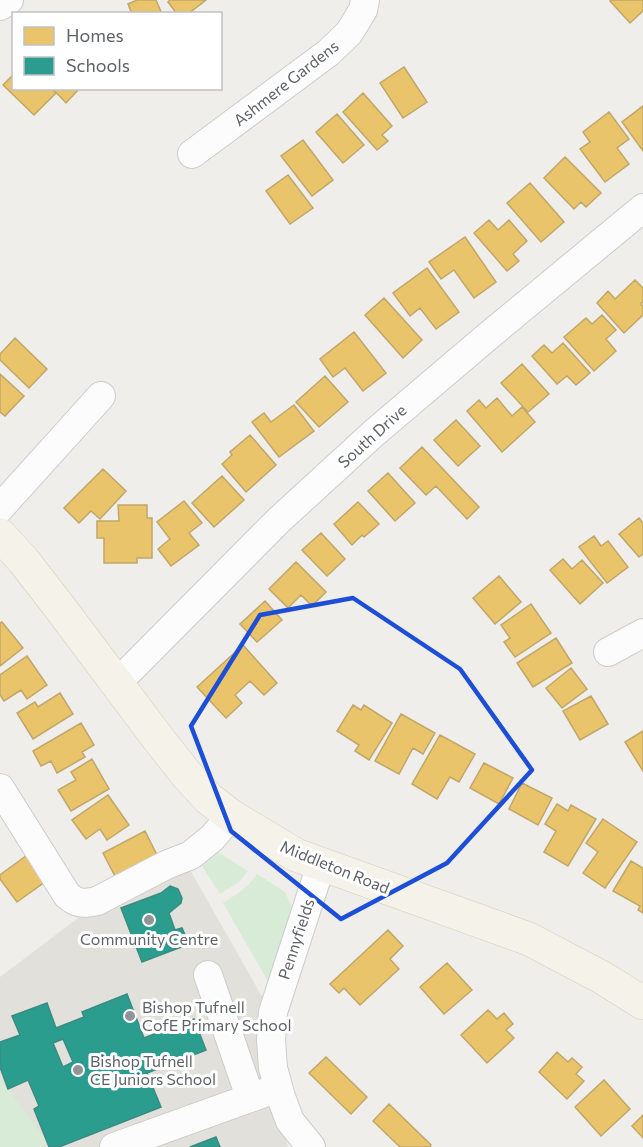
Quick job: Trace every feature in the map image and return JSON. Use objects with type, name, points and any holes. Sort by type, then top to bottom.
[{"type":"main road","name":"Middleton Road","points":[[0,535],[23,560],[187,775],[208,798],[231,816],[296,855],[529,939],[603,978],[643,1003]]},
{"type":"street","points":[[0,6],[9,0]]},
{"type":"street","name":"Ashmere Gardens","points":[[192,154],[327,53],[349,33],[363,10],[365,0]]},
{"type":"street","name":"South Drive","points":[[117,683],[279,520],[374,433],[643,208]]},
{"type":"street","points":[[0,508],[101,396]]},
{"type":"street","points":[[608,652],[643,633]]},
{"type":"street","points":[[0,788],[67,895],[76,902],[85,904],[97,901],[191,855],[212,838],[231,816]]},
{"type":"street","name":"Pennyfields","points":[[311,1147],[290,1121],[273,1068],[271,1040],[273,1012],[321,865]]},
{"type":"street","points":[[208,975],[250,1097]]},
{"type":"street","points":[[114,1147],[278,1088]]},
{"type":"highlighted area","points":[[353,598],[460,669],[532,770],[447,863],[341,919],[231,831],[191,726],[260,615]]},
{"type":"shaded area","name":"Bishop Tufnell CofE Primary School","points":[[185,861],[264,1000],[258,1032],[288,1147],[0,1147],[0,977],[82,915]]},
{"type":"green space","points":[[218,852],[248,871],[239,882],[220,894],[202,866]]},
{"type":"green space","points":[[257,874],[285,892],[291,905],[290,918],[269,983],[223,903],[238,894]]},
{"type":"green space","points":[[0,1079],[48,1142],[41,1147],[0,1147]]},
{"type":"building: Homes","points":[[137,0],[156,0],[161,12],[131,12],[128,4]]},
{"type":"building: Homes","points":[[170,0],[206,0],[191,12],[176,12],[168,2]]},
{"type":"building: Homes","points":[[611,0],[643,0],[643,11],[630,23]]},
{"type":"building: Homes","points":[[404,67],[427,102],[403,118],[380,83]]},
{"type":"building: Homes","points":[[12,76],[12,90],[53,90],[56,93],[34,115],[3,85]]},
{"type":"building: Homes","points":[[54,90],[78,90],[66,103]]},
{"type":"building: Homes","points":[[363,93],[392,126],[382,135],[388,141],[377,150],[343,112]]},
{"type":"building: Homes","points":[[643,106],[643,151],[622,122]]},
{"type":"building: Homes","points":[[609,112],[629,139],[617,148],[629,164],[605,182],[580,149],[590,142],[583,132]]},
{"type":"building: Homes","points":[[337,114],[364,145],[343,163],[316,132]]},
{"type":"building: Homes","points":[[303,140],[333,180],[312,196],[281,156]]},
{"type":"building: Homes","points":[[565,157],[601,193],[586,207],[581,202],[574,209],[544,178]]},
{"type":"building: Homes","points":[[288,175],[313,208],[290,224],[266,191]]},
{"type":"building: Homes","points":[[530,183],[564,222],[541,242],[507,203]]},
{"type":"building: Homes","points":[[489,220],[498,230],[509,220],[527,241],[513,254],[519,261],[507,271],[474,233]]},
{"type":"building: Homes","points":[[465,237],[496,282],[474,298],[454,270],[441,279],[429,262]]},
{"type":"building: Homes","points":[[427,268],[459,312],[436,329],[420,308],[410,316],[393,293]]},
{"type":"building: Homes","points":[[635,280],[643,288],[641,304],[643,315],[624,333],[597,303],[608,291],[615,299]]},
{"type":"building: Homes","points":[[384,298],[422,340],[403,358],[365,315]]},
{"type":"building: Homes","points":[[602,315],[616,330],[606,339],[616,351],[594,371],[564,337],[586,318],[592,324]]},
{"type":"building: Homes","points":[[354,332],[386,373],[363,391],[345,368],[333,377],[320,359]]},
{"type":"building: Homes","points":[[15,338],[47,369],[29,388],[0,360],[0,354]]},
{"type":"building: Homes","points":[[563,343],[590,373],[576,385],[567,376],[557,384],[532,356],[544,345],[552,353]]},
{"type":"building: Homes","points":[[522,364],[549,394],[528,412],[501,383]]},
{"type":"building: Homes","points":[[0,374],[24,396],[5,416],[0,412]]},
{"type":"building: Homes","points":[[325,376],[348,402],[319,427],[296,402]]},
{"type":"building: Homes","points":[[497,398],[512,416],[522,407],[535,422],[502,452],[467,411],[479,400],[486,408]]},
{"type":"building: Homes","points":[[294,405],[314,431],[279,457],[252,422],[264,413],[271,422]]},
{"type":"building: Homes","points":[[456,420],[480,446],[458,466],[434,440]]},
{"type":"building: Homes","points":[[250,435],[276,465],[246,492],[222,464],[232,455],[230,452]]},
{"type":"building: Homes","points":[[422,447],[479,507],[467,519],[436,486],[426,495],[400,468]]},
{"type":"building: Homes","points":[[103,469],[126,491],[100,519],[91,511],[79,523],[64,508]]},
{"type":"building: Homes","points":[[388,473],[415,503],[395,521],[368,491]]},
{"type":"building: Homes","points":[[222,476],[244,500],[214,527],[192,503]]},
{"type":"building: Homes","points":[[184,501],[202,523],[189,533],[199,545],[171,566],[158,549],[170,539],[157,522]]},
{"type":"building: Homes","points":[[358,502],[379,524],[352,545],[334,524]]},
{"type":"building: Homes","points":[[118,505],[147,505],[147,518],[152,518],[152,558],[137,558],[137,563],[104,563],[104,538],[97,538],[97,521],[119,521]]},
{"type":"building: Homes","points":[[639,518],[643,523],[643,554],[639,557],[619,534]]},
{"type":"building: Homes","points":[[321,533],[345,559],[327,576],[302,550]]},
{"type":"building: Homes","points":[[594,536],[601,546],[608,541],[628,567],[607,583],[579,547]]},
{"type":"building: Homes","points":[[563,559],[572,569],[582,560],[603,583],[580,604],[550,570]]},
{"type":"building: Homes","points":[[296,562],[326,592],[312,606],[301,595],[288,608],[269,589]]},
{"type":"building: Homes","points":[[499,576],[521,602],[495,624],[473,598]]},
{"type":"building: Homes","points":[[265,601],[282,620],[257,642],[240,624]]},
{"type":"building: Homes","points":[[531,604],[551,633],[515,657],[504,642],[510,638],[501,625]]},
{"type":"building: Homes","points":[[2,622],[23,648],[0,666],[0,623]]},
{"type":"building: Homes","points":[[556,638],[572,663],[533,687],[517,663]]},
{"type":"building: Homes","points":[[243,645],[277,683],[264,695],[250,681],[235,695],[242,703],[226,718],[197,687]]},
{"type":"building: Homes","points":[[27,656],[47,685],[27,699],[21,690],[4,701],[0,695],[0,675]]},
{"type":"building: Homes","points":[[571,668],[587,689],[562,708],[546,688]]},
{"type":"building: Homes","points":[[60,693],[73,714],[33,739],[17,713],[35,702],[38,707]]},
{"type":"building: Homes","points":[[591,696],[608,724],[580,740],[563,711]]},
{"type":"building: Homes","points":[[353,705],[361,710],[364,705],[392,723],[369,760],[355,751],[359,745],[337,731]]},
{"type":"building: Homes","points":[[401,714],[435,733],[423,754],[413,748],[399,774],[375,761]]},
{"type":"building: Homes","points":[[81,723],[94,745],[82,752],[85,757],[57,773],[51,761],[41,766],[33,751]]},
{"type":"building: Homes","points":[[643,731],[643,771],[625,742]]},
{"type":"building: Homes","points":[[440,735],[475,754],[459,782],[450,777],[437,799],[412,784]]},
{"type":"building: Homes","points":[[92,759],[109,789],[71,811],[58,790],[76,780],[71,772]]},
{"type":"building: Homes","points":[[484,763],[513,778],[499,804],[470,788]]},
{"type":"building: Homes","points":[[522,783],[552,798],[538,825],[509,809]]},
{"type":"building: Homes","points":[[108,795],[129,825],[107,840],[100,829],[86,839],[72,820]]},
{"type":"building: Homes","points":[[557,804],[568,811],[571,805],[596,819],[568,866],[544,852],[556,831],[545,824]]},
{"type":"building: Homes","points":[[603,819],[637,842],[605,888],[583,873],[598,852],[586,843]]},
{"type":"building: Homes","points":[[145,831],[158,857],[116,878],[103,853]]},
{"type":"building: Homes","points":[[30,853],[49,879],[17,902],[0,879],[0,875]]},
{"type":"building: Homes","points":[[631,861],[643,868],[643,913],[638,910],[640,906],[613,891]]},
{"type":"building: Homes","points":[[388,930],[403,946],[390,959],[399,969],[360,1005],[344,988],[339,993],[330,984]]},
{"type":"building: Homes","points":[[447,963],[472,990],[444,1014],[420,987]]},
{"type":"building: Homes","points":[[488,1010],[497,1019],[504,1013],[513,1024],[506,1030],[514,1038],[487,1063],[461,1035]]},
{"type":"building: Homes","points":[[557,1052],[568,1062],[572,1058],[582,1067],[576,1074],[584,1081],[567,1099],[539,1072]]},
{"type":"building: Homes","points":[[326,1057],[367,1097],[351,1114],[309,1073]]},
{"type":"building: Homes","points":[[604,1080],[630,1109],[601,1136],[575,1107]]},
{"type":"building: Homes","points":[[389,1104],[431,1145],[430,1147],[400,1147],[373,1121]]},
{"type":"building: Homes","points":[[643,1115],[643,1138],[632,1126]]},
{"type":"building: Schools","name":"Community Centre","points":[[170,886],[178,889],[182,898],[181,903],[169,913],[175,930],[182,928],[189,944],[142,962],[121,908],[161,893]]},
{"type":"building: Schools","name":"Bishop Tufnell CE Juniors School","points":[[127,994],[144,1038],[194,1019],[206,1050],[147,1073],[161,1107],[59,1147],[49,1147],[34,1109],[39,1106],[28,1080],[8,1089],[0,1067],[0,1042],[20,1035],[12,1016],[47,1003],[56,1028],[84,1017],[82,1012]],"holes":[[[63,1039],[73,1062],[63,1067],[53,1043]]]},
{"type":"building: Schools","points":[[216,1137],[220,1147],[190,1147]]},
{"type":"place","name":"Community Centre","points":[[149,920]]},
{"type":"place","name":"Bishop Tufnell CofE Primary School","points":[[130,1016]]},
{"type":"place","name":"Bishop Tufnell CE Juniors School","points":[[78,1070]]}]
